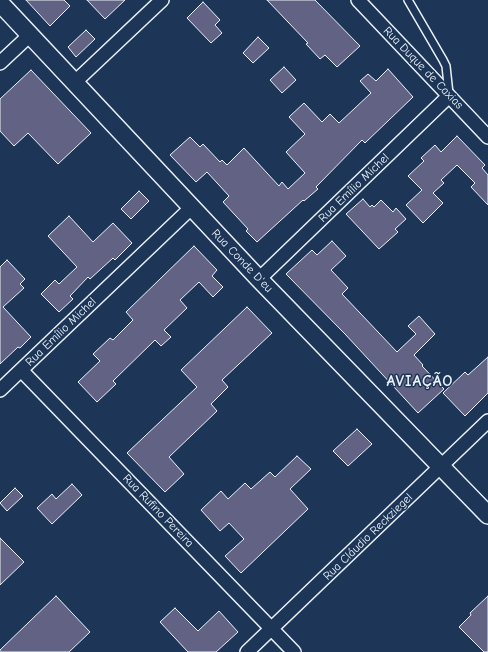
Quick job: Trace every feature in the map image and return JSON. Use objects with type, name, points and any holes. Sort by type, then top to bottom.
[{"type":"street","points":[[74,82],[162,0]]},
{"type":"street","name":"Rua Duque de Caxias","points":[[358,0],[488,136]]},
{"type":"street","name":"Rua Conde D'eu","points":[[0,3],[191,208],[488,515]]},
{"type":"street","points":[[0,63],[30,34]]},
{"type":"street","name":"Rua Emílio Michel","points":[[259,279],[449,96]]},
{"type":"street","name":"Rua Emílio Michel","points":[[0,390],[191,208]]},
{"type":"street","name":"Rua Rufino Pereira","points":[[21,370],[294,652]]},
{"type":"street","name":"Rua Cláudio Reckziegel","points":[[247,652],[488,421]]},
{"type":"lane","points":[[408,0],[446,66],[449,96]]},
{"type":"building","points":[[26,0],[64,0],[70,6],[50,26]]},
{"type":"building","points":[[87,0],[125,0],[105,19]]},
{"type":"building","points":[[267,0],[315,0],[360,46],[337,67],[325,55],[320,59],[306,44],[308,43]]},
{"type":"building","points":[[203,2],[220,20],[215,25],[222,33],[211,43],[187,18]]},
{"type":"building","points":[[86,30],[95,39],[76,57],[68,47]]},
{"type":"building","points":[[258,37],[269,48],[253,63],[243,53]]},
{"type":"building","points":[[284,67],[296,80],[282,93],[270,80]]},
{"type":"building","points":[[388,69],[413,97],[365,143],[362,140],[316,187],[318,189],[304,201],[303,200],[257,242],[246,231],[248,229],[223,202],[229,196],[207,172],[196,182],[170,155],[190,137],[200,147],[203,144],[220,162],[222,160],[227,165],[244,148],[279,186],[282,182],[288,189],[305,173],[286,152],[305,134],[289,117],[304,103],[322,122],[330,114],[339,123],[371,93],[360,81],[368,74],[376,81]]},
{"type":"building","points":[[31,70],[91,133],[58,164],[28,133],[14,146],[0,131],[0,99]]},
{"type":"building","points":[[457,136],[485,165],[482,168],[488,175],[488,205],[471,187],[475,183],[457,165],[441,180],[444,183],[433,193],[443,203],[423,223],[406,205],[422,190],[408,176],[424,161],[421,158],[435,145],[441,152]]},
{"type":"building","points":[[139,191],[149,201],[131,219],[121,209]]},
{"type":"building","points":[[363,199],[370,207],[372,205],[374,207],[381,200],[393,212],[396,208],[406,219],[395,229],[398,232],[379,249],[346,214]]},
{"type":"building","points":[[69,216],[93,242],[113,223],[132,243],[115,260],[113,258],[90,279],[88,277],[70,296],[73,299],[59,312],[41,294],[55,280],[59,284],[77,267],[48,236]]},
{"type":"building","points":[[332,241],[346,256],[331,270],[348,288],[342,294],[397,352],[416,334],[408,326],[419,316],[435,334],[414,355],[423,365],[422,366],[444,389],[418,413],[345,334],[286,274],[312,250],[317,255]]},
{"type":"building","points":[[194,246],[217,270],[212,276],[223,287],[213,297],[199,282],[180,300],[187,308],[164,330],[171,337],[161,346],[155,340],[113,381],[116,384],[97,402],[78,382],[100,361],[93,354],[110,338],[113,340],[133,320],[126,312]]},
{"type":"building","points":[[7,260],[25,279],[20,284],[24,288],[3,307],[31,337],[0,364],[0,267]]},
{"type":"building","points":[[247,307],[272,333],[222,380],[228,387],[211,404],[217,411],[169,457],[184,474],[165,492],[127,453],[197,387],[181,370]]},
{"type":"building","points":[[488,357],[488,393],[465,416],[443,393],[465,372],[468,375]]},
{"type":"building","points":[[357,429],[372,444],[348,466],[333,451]]},
{"type":"building","points":[[297,456],[311,469],[290,489],[308,509],[241,573],[225,556],[244,539],[229,523],[220,531],[201,510],[221,491],[228,499],[245,483],[251,489],[270,472],[275,477]]},
{"type":"building","points":[[72,484],[82,495],[52,524],[37,508],[52,494],[56,499]]},
{"type":"building","points":[[15,488],[23,496],[7,511],[0,503]]},
{"type":"building","points":[[0,538],[24,562],[0,585]]},
{"type":"building","points":[[56,596],[90,632],[69,652],[0,652],[0,650]]},
{"type":"building","points":[[488,596],[488,652],[484,652],[459,627],[471,615],[470,613]]},
{"type":"building","points":[[175,608],[198,631],[219,611],[238,632],[216,652],[188,652],[160,622]]},
{"type":"district","name":"AVIAÇÃO","points":[[420,381]]}]
